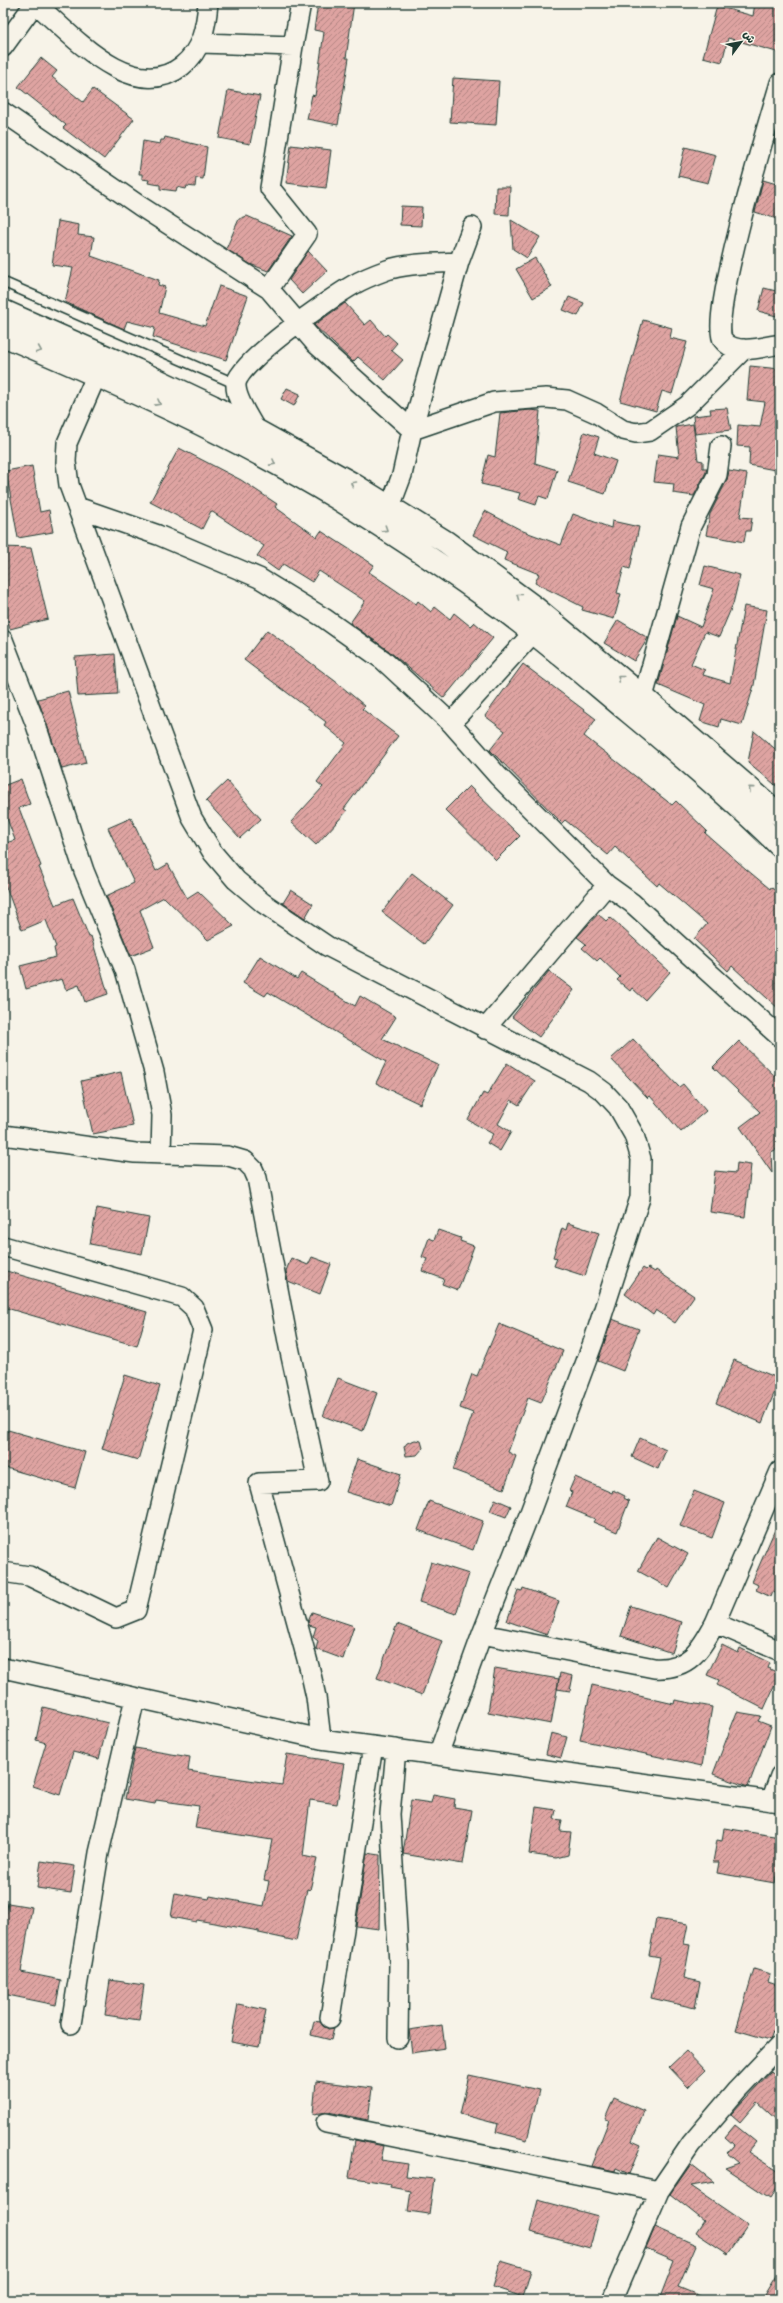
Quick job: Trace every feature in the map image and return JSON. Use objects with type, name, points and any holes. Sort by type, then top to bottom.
[{"type":"main road","points":[[3,311],[136,370],[212,406],[351,483],[446,542],[534,607],[643,697],[780,815]]},
{"type":"main road","points":[[3,335],[97,374],[246,448],[335,497],[432,559],[502,608],[533,633],[683,757],[745,811],[780,846]]},
{"type":"street","points":[[3,47],[35,3],[110,67],[133,76],[155,78],[172,73],[188,61],[201,43],[208,3]]},
{"type":"street","points":[[269,289],[308,234],[270,188],[293,46],[302,3]]},
{"type":"street","points":[[201,43],[293,46]]},
{"type":"street","points":[[780,83],[751,181],[721,313],[721,338],[735,348],[744,349],[780,344]]},
{"type":"street","points":[[3,112],[140,206],[269,289],[298,324],[341,367],[412,430]]},
{"type":"street","points":[[390,508],[402,475],[412,430],[459,262],[472,227]]},
{"type":"street","points":[[256,431],[238,396],[236,384],[238,376],[252,359],[353,285],[388,270],[436,263],[459,262]]},
{"type":"street","points":[[412,430],[494,402],[546,398],[567,400],[596,413],[623,430],[636,433],[650,431],[688,405],[744,349]]},
{"type":"street","points":[[97,374],[67,443],[66,462],[69,485],[192,818],[213,853],[236,880],[263,903],[327,946],[582,1078],[604,1092],[626,1118],[634,1135],[641,1159],[640,1198],[594,1340],[529,1516],[482,1634],[438,1755]]},
{"type":"street","points":[[643,697],[691,526],[717,475],[721,446]]},
{"type":"street","points":[[77,507],[158,535],[259,578],[324,618],[383,660],[451,723],[498,776],[607,885],[632,903],[780,1037]]},
{"type":"street","points":[[451,723],[533,633]]},
{"type":"street","points":[[3,640],[36,725],[84,871],[126,970],[154,1072],[162,1115],[161,1154]]},
{"type":"street","points":[[485,1029],[607,885]]},
{"type":"street","points":[[3,1135],[135,1153],[228,1156],[245,1161],[253,1169],[257,1178],[289,1347],[318,1481],[259,1483],[310,1670],[321,1739]]},
{"type":"street","points":[[3,1246],[182,1297],[194,1308],[203,1330],[136,1610],[116,1618],[29,1576],[3,1572]]},
{"type":"street","points":[[482,1634],[582,1655],[667,1669],[684,1664],[702,1647],[715,1623],[780,1471]]},
{"type":"street","points":[[715,1623],[780,1651]]},
{"type":"street","points":[[3,1668],[321,1739],[396,1750],[776,1802],[780,1776]]},
{"type":"street","points":[[71,2024],[99,1853],[135,1698]]},
{"type":"street","points":[[330,2018],[373,1746]]},
{"type":"street","points":[[396,1750],[390,1814],[399,1964],[398,2038]]},
{"type":"street","points":[[612,2300],[659,2191],[691,2144],[737,2090],[780,2045]]},
{"type":"street","points":[[326,2123],[659,2191]]},
{"type":"lane","points":[[3,282],[236,384]]},
{"type":"building","points":[[318,3],[354,3],[346,58],[349,58],[338,125],[307,119],[312,95],[315,96],[324,32],[314,30]]},
{"type":"building","points":[[755,3],[780,3],[780,53],[728,38],[722,62],[703,57],[717,6],[753,16]]},
{"type":"building","points":[[41,58],[57,71],[52,77],[83,102],[93,89],[134,119],[104,159],[63,128],[66,125],[18,87]]},
{"type":"building","points":[[453,78],[499,81],[496,125],[450,122]]},
{"type":"building","points":[[228,90],[260,96],[250,144],[219,138]]},
{"type":"building","points":[[780,122],[780,146],[774,143]]},
{"type":"building","points":[[165,137],[207,147],[203,179],[196,178],[195,187],[187,186],[186,189],[177,187],[176,191],[160,189],[160,185],[148,183],[149,180],[142,179],[142,174],[139,174],[143,141],[160,144],[161,140],[164,140]]},
{"type":"building","points":[[291,145],[331,150],[326,188],[286,183]]},
{"type":"building","points":[[685,147],[716,155],[708,183],[678,176]]},
{"type":"building","points":[[763,180],[780,185],[780,220],[755,212]]},
{"type":"building","points":[[496,187],[510,187],[509,215],[495,214]]},
{"type":"building","points":[[401,206],[422,207],[421,226],[400,225]]},
{"type":"building","points":[[247,216],[292,236],[268,271],[250,264],[226,249],[239,219]]},
{"type":"building","points":[[511,220],[540,237],[527,258],[513,249]]},
{"type":"building","points":[[58,221],[79,225],[78,235],[94,237],[91,256],[159,280],[158,285],[165,287],[159,313],[205,326],[219,286],[248,296],[226,360],[153,337],[155,328],[127,321],[124,329],[65,302],[73,268],[52,265]]},
{"type":"building","points":[[308,251],[327,271],[302,294],[289,280]]},
{"type":"building","points":[[535,258],[552,287],[533,298],[516,269]]},
{"type":"building","points":[[764,288],[780,292],[780,317],[758,311]]},
{"type":"building","points":[[569,297],[584,303],[578,316],[563,310]]},
{"type":"building","points":[[345,303],[365,325],[371,320],[385,336],[387,334],[397,343],[391,350],[403,360],[385,380],[358,357],[353,362],[314,325]]},
{"type":"building","points":[[643,320],[672,328],[670,338],[687,342],[672,394],[662,391],[656,411],[620,401]]},
{"type":"building","points":[[750,366],[780,369],[778,405],[780,405],[780,471],[749,465],[750,447],[737,446],[738,425],[760,427],[765,402],[747,400]]},
{"type":"building","points":[[287,388],[300,394],[294,406],[281,399]]},
{"type":"building","points":[[727,408],[731,430],[695,434],[693,416],[711,414],[710,409]]},
{"type":"building","points":[[530,410],[540,411],[535,463],[557,470],[548,499],[539,496],[536,505],[518,499],[520,493],[481,484],[488,455],[495,457],[500,413]]},
{"type":"building","points":[[693,424],[698,460],[703,461],[703,468],[707,468],[694,496],[673,493],[674,484],[654,482],[658,454],[679,457],[676,427]]},
{"type":"building","points":[[584,432],[599,437],[594,453],[616,461],[605,494],[568,482]]},
{"type":"building","points":[[179,448],[241,480],[277,504],[275,507],[317,537],[321,531],[374,565],[369,572],[416,604],[418,601],[431,612],[435,607],[450,619],[454,613],[470,626],[474,622],[493,638],[444,698],[389,651],[350,623],[365,601],[319,571],[312,582],[283,564],[278,571],[257,556],[264,546],[211,511],[202,529],[150,502]]},
{"type":"building","points":[[32,466],[40,512],[49,510],[53,532],[18,538],[6,471]]},
{"type":"building","points":[[729,471],[747,474],[740,517],[752,518],[750,531],[746,531],[744,542],[706,535],[710,514],[727,480]]},
{"type":"building","points":[[485,511],[523,531],[561,545],[573,514],[611,528],[612,521],[639,527],[630,569],[624,567],[617,593],[621,594],[614,619],[582,610],[583,607],[535,583],[539,574],[504,560],[507,552],[473,535]]},
{"type":"building","points":[[3,547],[31,548],[48,619],[10,629],[3,600]]},
{"type":"building","points":[[705,566],[740,575],[733,604],[719,637],[705,632],[691,664],[705,670],[703,675],[730,683],[744,606],[767,610],[754,685],[742,725],[721,719],[719,727],[700,721],[705,705],[658,685],[677,616],[701,627],[714,589],[700,585]]},
{"type":"building","points":[[618,620],[648,638],[634,661],[604,643]]},
{"type":"building","points":[[267,630],[335,681],[365,706],[362,709],[398,736],[344,809],[347,811],[316,845],[291,822],[323,787],[317,782],[346,743],[324,725],[326,722],[244,660]]},
{"type":"building","points":[[115,654],[118,694],[78,696],[75,657]]},
{"type":"building","points":[[523,664],[596,719],[584,736],[672,805],[676,801],[707,831],[705,833],[770,889],[771,887],[780,895],[780,1010],[732,966],[728,971],[694,939],[707,924],[659,883],[657,886],[615,847],[608,855],[565,820],[562,823],[490,750],[505,731],[485,716]]},
{"type":"building","points":[[68,691],[86,763],[62,769],[38,699]]},
{"type":"building","points":[[754,731],[780,753],[780,789],[748,762]]},
{"type":"building","points":[[21,779],[30,804],[19,808],[41,866],[39,867],[55,905],[73,898],[89,937],[91,936],[108,994],[85,1002],[79,985],[66,990],[62,979],[26,989],[20,966],[56,957],[54,948],[56,947],[46,920],[22,930],[3,879],[3,844],[15,840],[3,808],[3,786]]},
{"type":"building","points":[[227,781],[261,819],[240,838],[206,801]]},
{"type":"building","points":[[469,786],[520,836],[496,860],[445,810]]},
{"type":"building","points":[[131,818],[156,871],[168,864],[187,898],[198,891],[234,926],[208,940],[164,897],[140,910],[154,947],[131,956],[106,896],[134,883],[108,828]]},
{"type":"building","points":[[412,873],[453,905],[424,944],[382,912]]},
{"type":"building","points":[[291,890],[313,904],[305,918],[283,903]]},
{"type":"building","points":[[598,914],[606,921],[610,917],[670,972],[645,1000],[632,988],[630,991],[617,980],[620,977],[600,958],[597,961],[582,948],[586,944],[577,937]]},
{"type":"building","points":[[260,956],[297,979],[301,973],[355,1006],[360,996],[396,1017],[382,1039],[438,1065],[420,1104],[376,1083],[386,1062],[268,992],[265,996],[243,983]]},
{"type":"building","points":[[549,971],[574,990],[539,1037],[512,1017]]},
{"type":"building","points":[[633,1039],[679,1087],[683,1084],[706,1111],[681,1132],[650,1096],[648,1098],[611,1059]]},
{"type":"building","points":[[739,1041],[780,1081],[780,1148],[771,1152],[772,1173],[740,1127],[760,1112],[713,1067]]},
{"type":"building","points":[[507,1063],[535,1081],[519,1105],[511,1100],[498,1124],[511,1132],[500,1151],[487,1143],[493,1134],[468,1120],[483,1093],[487,1095]]},
{"type":"building","points":[[121,1072],[133,1126],[93,1134],[81,1081]]},
{"type":"building","points":[[737,1163],[751,1165],[745,1217],[710,1212],[715,1171],[736,1173]]},
{"type":"building","points":[[97,1208],[149,1218],[142,1254],[90,1244]]},
{"type":"building","points":[[568,1223],[599,1233],[585,1276],[554,1266],[557,1258],[553,1257],[562,1228],[566,1230]]},
{"type":"building","points":[[438,1230],[461,1238],[460,1241],[474,1246],[458,1290],[442,1284],[444,1279],[422,1271],[427,1259],[422,1257],[429,1238],[434,1240]]},
{"type":"building","points":[[312,1257],[331,1264],[320,1294],[288,1281],[286,1271],[291,1258],[308,1265]]},
{"type":"building","points":[[643,1268],[646,1270],[648,1268],[655,1272],[656,1270],[694,1296],[675,1323],[656,1310],[653,1315],[625,1294]]},
{"type":"building","points":[[3,1270],[147,1312],[137,1346],[3,1307]]},
{"type":"building","points":[[612,1319],[639,1329],[623,1371],[598,1361]]},
{"type":"building","points":[[499,1324],[563,1351],[541,1403],[528,1398],[508,1452],[516,1456],[504,1489],[453,1470],[473,1413],[460,1408],[472,1374],[477,1376]]},
{"type":"building","points":[[734,1360],[780,1379],[762,1423],[716,1403]]},
{"type":"building","points":[[125,1375],[160,1386],[138,1460],[102,1449]]},
{"type":"building","points":[[338,1378],[377,1393],[363,1431],[323,1416]]},
{"type":"building","points":[[8,1430],[85,1452],[75,1488],[3,1467],[3,1449]]},
{"type":"building","points":[[640,1438],[666,1450],[658,1469],[632,1457]]},
{"type":"building","points":[[415,1440],[421,1441],[423,1448],[417,1455],[406,1456],[404,1447],[407,1443]]},
{"type":"building","points":[[357,1459],[401,1474],[391,1506],[346,1492]]},
{"type":"building","points":[[575,1477],[612,1493],[613,1490],[625,1496],[624,1498],[629,1501],[617,1532],[593,1522],[595,1519],[566,1507],[572,1492],[569,1491]]},
{"type":"building","points":[[694,1491],[725,1503],[712,1538],[680,1526]]},
{"type":"building","points":[[495,1499],[511,1506],[506,1517],[490,1511]]},
{"type":"building","points":[[429,1501],[483,1521],[473,1550],[418,1530]]},
{"type":"building","points":[[780,1518],[780,1595],[773,1592],[771,1597],[756,1590],[758,1585],[752,1582]]},
{"type":"building","points":[[657,1537],[688,1554],[669,1588],[638,1571]]},
{"type":"building","points":[[431,1562],[469,1574],[456,1614],[419,1602]]},
{"type":"building","points":[[523,1588],[559,1601],[547,1635],[507,1621],[518,1590],[522,1591]]},
{"type":"building","points":[[631,1606],[682,1622],[672,1653],[621,1636]]},
{"type":"building","points":[[312,1612],[354,1626],[343,1659],[316,1649],[318,1641],[313,1637],[316,1627],[309,1625],[308,1622]]},
{"type":"building","points":[[397,1624],[442,1641],[422,1695],[377,1678]]},
{"type":"building","points":[[722,1645],[738,1653],[740,1648],[770,1663],[768,1668],[780,1674],[764,1709],[717,1685],[719,1680],[707,1675]]},
{"type":"building","points":[[495,1668],[559,1679],[551,1724],[488,1712]]},
{"type":"building","points":[[560,1673],[573,1676],[570,1691],[557,1689]]},
{"type":"building","points":[[592,1685],[674,1704],[675,1700],[712,1707],[702,1766],[580,1740]]},
{"type":"building","points":[[43,1707],[108,1723],[99,1759],[73,1752],[60,1795],[33,1786],[46,1743],[36,1740]]},
{"type":"building","points":[[737,1712],[761,1716],[758,1721],[771,1726],[748,1787],[713,1774]]},
{"type":"building","points":[[551,1733],[567,1737],[561,1758],[546,1754]]},
{"type":"building","points":[[135,1748],[190,1757],[188,1771],[282,1785],[287,1754],[344,1763],[337,1804],[310,1800],[303,1856],[317,1859],[310,1890],[307,1889],[296,1941],[259,1933],[259,1931],[171,1917],[175,1893],[209,1899],[210,1896],[264,1906],[269,1881],[264,1880],[272,1840],[195,1828],[199,1806],[156,1800],[155,1804],[125,1799]]},
{"type":"building","points":[[433,1795],[455,1799],[454,1807],[472,1810],[463,1864],[403,1854],[411,1800],[431,1803]]},
{"type":"building","points":[[536,1807],[556,1810],[554,1819],[562,1820],[560,1831],[571,1832],[568,1855],[556,1858],[529,1854]]},
{"type":"building","points":[[724,1828],[780,1837],[780,1870],[778,1870],[775,1883],[717,1873],[719,1862],[713,1862],[717,1840],[722,1841]]},
{"type":"building","points":[[367,1853],[380,1855],[379,1929],[356,1926]]},
{"type":"building","points":[[41,1861],[75,1866],[71,1893],[37,1888]]},
{"type":"building","points":[[8,1903],[32,1907],[21,1972],[61,1980],[56,2005],[3,1994],[3,1928]]},
{"type":"building","points":[[656,1919],[688,1924],[684,1944],[690,1945],[684,1978],[700,1982],[695,2008],[651,1998],[660,1957],[649,1955]]},
{"type":"building","points":[[754,1969],[770,1974],[768,1982],[780,1986],[780,2010],[770,2040],[736,2030]]},
{"type":"building","points":[[110,1980],[144,1985],[139,2020],[105,2015]]},
{"type":"building","points":[[238,2004],[266,2010],[259,2047],[231,2042]]},
{"type":"building","points":[[314,2021],[320,2022],[328,2029],[334,2028],[331,2040],[311,2035]]},
{"type":"building","points":[[442,2025],[445,2048],[412,2053],[409,2030]]},
{"type":"building","points":[[686,2051],[705,2071],[688,2087],[669,2067]]},
{"type":"building","points":[[771,2071],[780,2079],[780,2123],[757,2102],[740,2122],[731,2114]]},
{"type":"building","points":[[469,2075],[539,2090],[527,2140],[496,2132],[498,2124],[460,2114]]},
{"type":"building","points":[[316,2081],[372,2088],[368,2120],[328,2112],[313,2114]]},
{"type":"building","points":[[614,2098],[644,2111],[632,2141],[641,2145],[629,2174],[616,2168],[615,2171],[591,2166],[609,2120],[605,2119]]},
{"type":"building","points":[[735,2125],[756,2142],[748,2152],[780,2173],[780,2183],[770,2198],[725,2168],[739,2163],[727,2153],[734,2145],[725,2137]]},
{"type":"building","points":[[355,2140],[384,2146],[381,2160],[408,2164],[406,2176],[434,2179],[429,2214],[408,2211],[411,2191],[390,2187],[391,2184],[349,2177]]},
{"type":"building","points":[[691,2164],[714,2182],[691,2186],[748,2225],[728,2254],[696,2233],[704,2221],[670,2194]]},
{"type":"building","points":[[538,2200],[598,2216],[590,2248],[530,2232]]},
{"type":"building","points":[[655,2227],[696,2245],[678,2287],[710,2300],[659,2300],[674,2261],[646,2249]]},
{"type":"building","points":[[501,2261],[531,2270],[523,2297],[493,2287]]},
{"type":"building","points":[[780,2269],[780,2300],[761,2300]]}]
